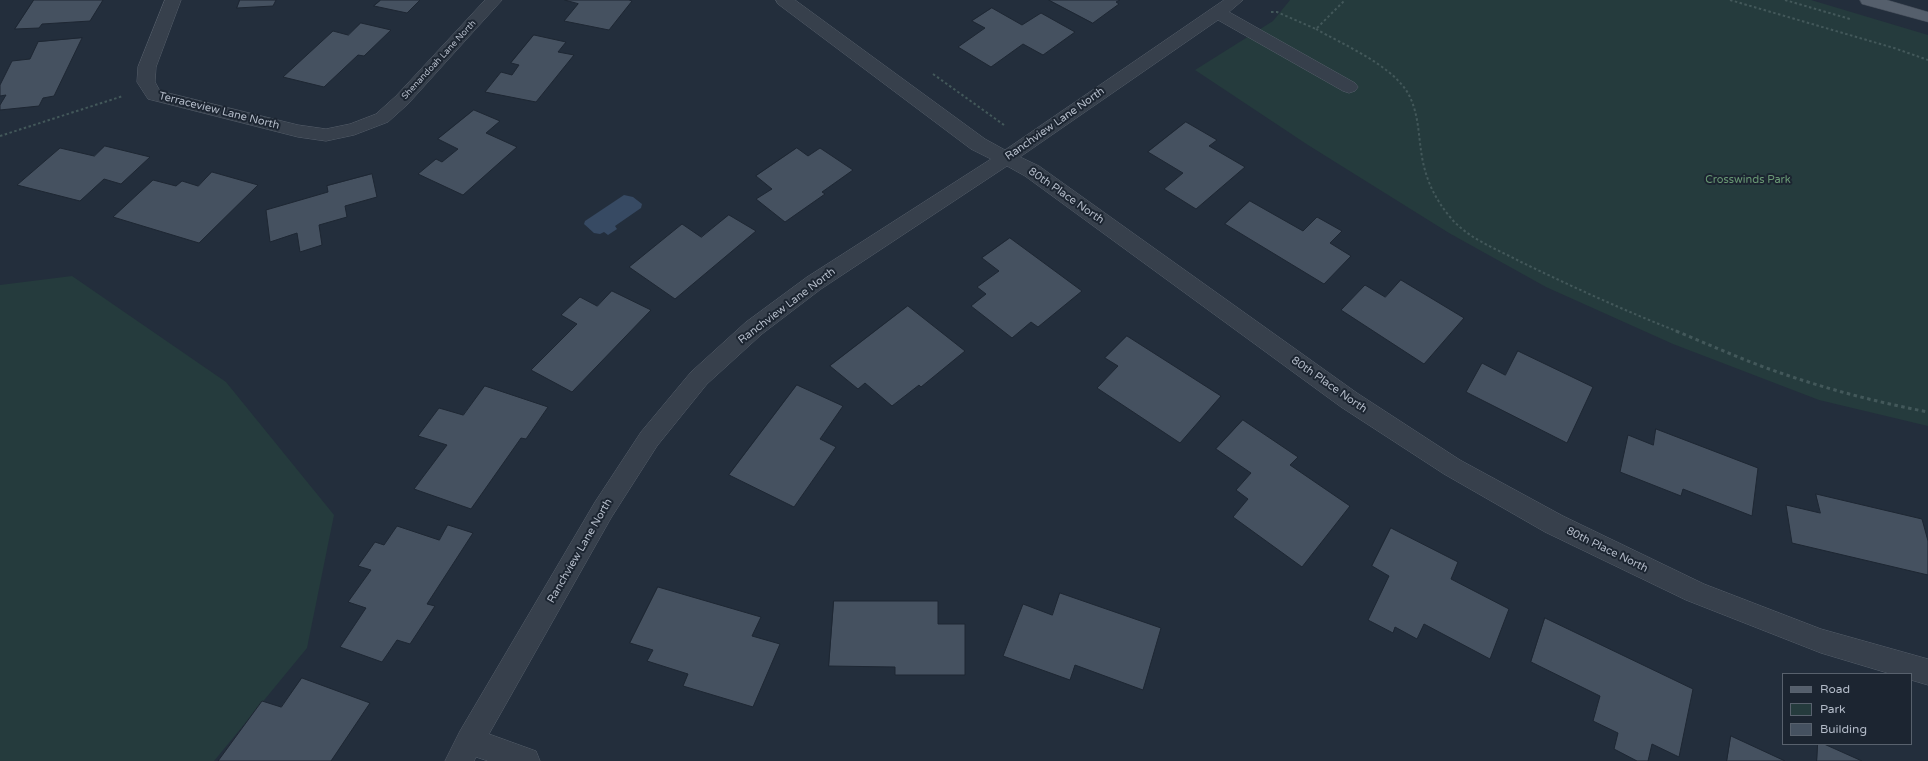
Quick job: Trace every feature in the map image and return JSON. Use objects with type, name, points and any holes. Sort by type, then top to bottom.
[{"type":"main road","points":[[1868,0],[1928,17]]},
{"type":"street","name":"Terraceview Lane North","points":[[172,0],[147,67],[146,82],[154,95],[298,131],[326,134],[354,129],[382,118]]},
{"type":"street","name":"Shenandoah Lane North","points":[[382,118],[402,100],[494,0]]},
{"type":"street","name":"80th Place North","points":[[784,0],[978,144],[1032,171],[1348,400],[1452,467],[1554,524],[1695,592],[1821,641],[1928,672]]},
{"type":"street","name":"Ranchview Lane North","points":[[464,751],[602,510],[649,439],[699,378],[754,328],[814,283],[1006,158],[1235,0]]},
{"type":"street","points":[[1218,13],[1349,87]]},
{"type":"street","points":[[464,751],[526,761]]},
{"type":"path","points":[[1730,0],[1871,41],[1928,60]]},
{"type":"path","points":[[1316,29],[1381,68],[1405,88],[1412,101],[1416,114],[1424,168],[1431,188],[1442,208],[1457,225],[1469,233],[1542,272],[1624,311],[1761,366],[1832,389],[1928,412]]},
{"type":"path","points":[[0,136],[149,86]]},
{"type":"green space","name":"Crosswinds Park","points":[[1290,0],[1811,0],[1928,35],[1928,426],[1819,400],[1673,344],[1546,287],[1449,233],[1308,145],[1195,70],[1273,21]]},
{"type":"green space","points":[[72,276],[226,382],[334,515],[307,648],[214,761],[0,761],[0,285]]},
{"type":"water","points":[[624,195],[633,197],[642,204],[641,208],[615,226],[617,229],[608,235],[604,232],[600,234],[594,233],[584,224],[585,221]]},
{"type":"building","points":[[34,0],[103,0],[90,21],[42,24],[39,28],[15,29]]},
{"type":"building","points":[[240,0],[276,0],[273,6],[237,8]]},
{"type":"building","points":[[381,0],[420,0],[407,13],[374,6]]},
{"type":"building","points":[[565,0],[632,1],[609,30],[564,21],[578,4]]},
{"type":"building","points":[[1049,0],[1120,0],[1116,2],[1119,4],[1093,23]]},
{"type":"building","points":[[992,8],[1022,25],[1041,13],[1075,32],[1043,55],[1023,44],[991,67],[958,47],[985,28],[972,21]]},
{"type":"building","points":[[361,23],[391,30],[364,56],[358,55],[324,87],[283,77],[333,31],[348,35]]},
{"type":"building","points":[[534,35],[566,42],[558,52],[574,55],[536,102],[485,92],[501,72],[512,75],[519,65],[511,63]]},
{"type":"building","points":[[82,38],[54,96],[43,98],[39,106],[0,110],[0,105],[6,95],[0,96],[0,85],[12,61],[30,59],[38,42]]},
{"type":"building","points":[[474,110],[500,121],[486,133],[517,147],[463,195],[418,174],[436,159],[442,162],[458,149],[438,139]]},
{"type":"building","points":[[1186,122],[1217,140],[1209,146],[1245,167],[1196,209],[1164,189],[1183,173],[1148,152]]},
{"type":"building","points":[[105,146],[150,157],[121,184],[104,179],[80,201],[17,185],[60,148],[94,156]]},
{"type":"building","points":[[797,148],[808,156],[820,148],[853,170],[822,192],[825,194],[785,222],[756,199],[772,189],[756,176]]},
{"type":"building","points":[[212,172],[258,185],[199,243],[113,217],[153,180],[176,186],[182,181],[198,186]]},
{"type":"building","points":[[372,174],[377,197],[345,206],[347,217],[319,225],[322,245],[300,252],[297,233],[270,242],[266,210],[328,192],[327,186]]},
{"type":"building","points":[[1250,201],[1303,231],[1317,217],[1342,231],[1330,243],[1351,256],[1324,284],[1225,224]]},
{"type":"building","points":[[729,215],[756,231],[675,299],[629,267],[682,224],[701,237]]},
{"type":"building","points":[[1010,238],[1082,291],[1038,327],[1031,322],[1012,338],[971,306],[986,294],[977,287],[999,271],[982,258]]},
{"type":"building","points":[[1401,280],[1464,318],[1424,364],[1341,310],[1365,285],[1385,297]]},
{"type":"building","points":[[612,291],[651,310],[572,392],[531,370],[577,324],[561,315],[580,297],[597,306]]},
{"type":"building","points":[[908,306],[965,351],[921,387],[919,385],[892,406],[865,383],[858,389],[830,366]]},
{"type":"building","points":[[1127,336],[1221,396],[1180,443],[1097,388],[1118,366],[1105,358]]},
{"type":"building","points":[[1518,351],[1593,387],[1567,443],[1466,392],[1482,363],[1505,375]]},
{"type":"building","points":[[797,385],[843,406],[820,439],[836,447],[794,507],[729,475]]},
{"type":"building","points":[[485,386],[548,407],[526,439],[521,438],[471,509],[414,489],[447,445],[418,436],[439,408],[463,415]]},
{"type":"building","points":[[1243,420],[1298,457],[1290,465],[1350,506],[1302,567],[1233,517],[1248,499],[1236,490],[1251,473],[1216,449]]},
{"type":"building","points":[[1656,429],[1758,468],[1752,516],[1683,489],[1681,496],[1620,472],[1628,435],[1653,445]]},
{"type":"building","points":[[1816,494],[1922,519],[1928,541],[1928,575],[1792,543],[1786,505],[1820,513]]},
{"type":"building","points":[[448,525],[473,533],[427,604],[435,606],[410,644],[397,640],[382,662],[340,647],[366,608],[348,602],[371,570],[358,566],[375,542],[384,545],[397,526],[439,540]]},
{"type":"building","points":[[1391,528],[1458,562],[1451,579],[1509,609],[1490,659],[1424,624],[1417,639],[1395,627],[1393,633],[1368,620],[1389,576],[1372,566]]},
{"type":"building","points":[[658,587],[761,617],[752,636],[780,644],[753,707],[683,686],[688,674],[647,661],[653,650],[630,643]]},
{"type":"building","points":[[1060,593],[1161,628],[1143,690],[1075,665],[1070,680],[1003,656],[1023,604],[1052,615]]},
{"type":"building","points":[[834,601],[938,601],[938,624],[965,624],[965,675],[895,675],[895,667],[829,666]]},
{"type":"building","points":[[1545,618],[1693,689],[1679,757],[1652,744],[1648,761],[1637,761],[1614,749],[1618,733],[1593,721],[1600,696],[1531,662]]},
{"type":"building","points":[[302,678],[370,703],[331,761],[218,761],[262,701],[281,707]]},
{"type":"building","points":[[1731,736],[1785,761],[1727,761]]},
{"type":"building","points":[[1818,745],[1826,745],[1862,761],[1817,761]]}]
